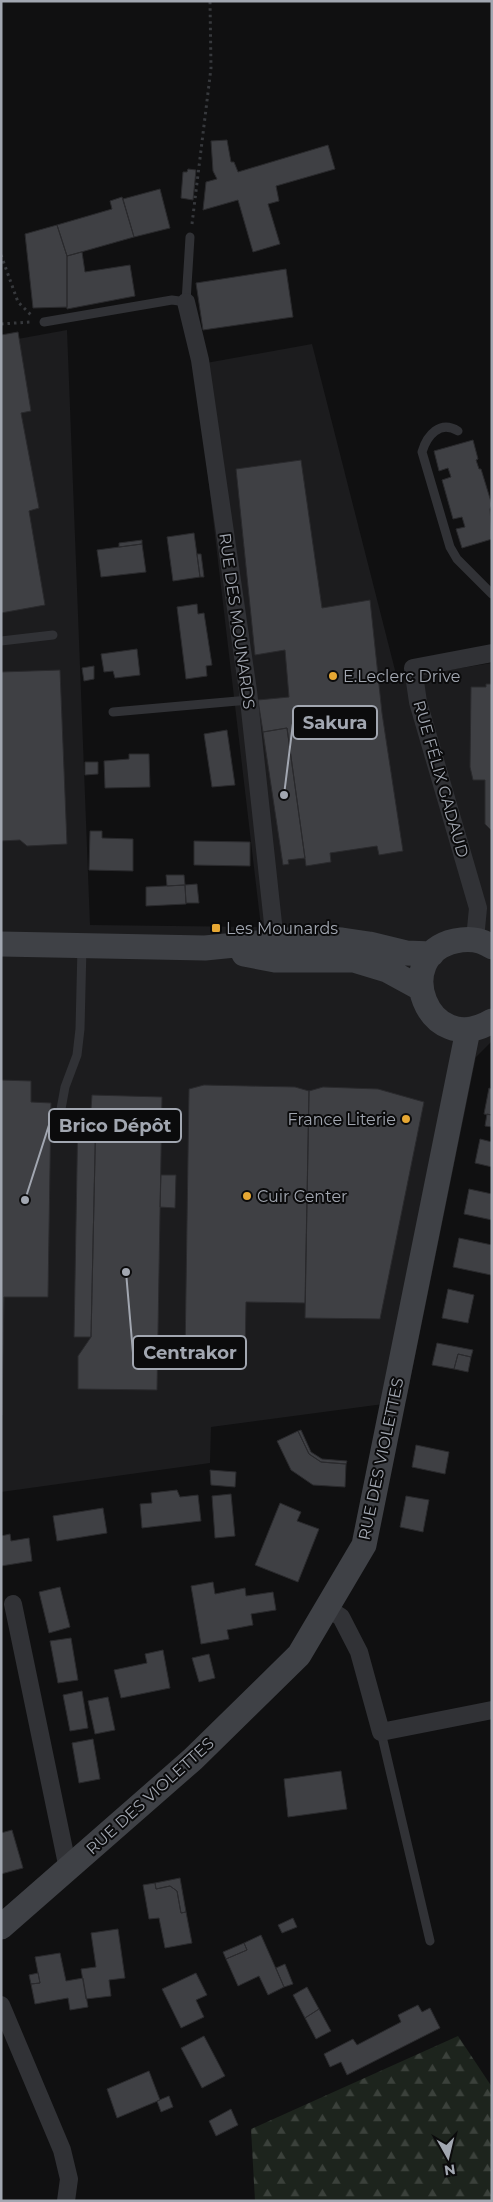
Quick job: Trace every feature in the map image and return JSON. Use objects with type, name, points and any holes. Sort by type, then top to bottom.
[{"type":"street","name":"RUE DES MOUNARDS","points":[[186,302],[200,360],[249,700],[275,942]]},
{"type":"street","name":"RUE FÉLIX GADAUD","points":[[483,943],[478,908],[418,702],[413,668],[492,653]]},
{"type":"street","points":[[1,944],[204,948],[308,938],[342,940],[406,953],[432,954]]},
{"type":"street","points":[[483,943],[452,941],[441,946],[432,954],[421,975],[420,988],[428,1010],[436,1019],[456,1029],[468,1030],[482,1027],[492,1021]]},
{"type":"street","points":[[204,948],[275,960],[354,960],[387,970],[420,988]]},
{"type":"street","name":"RUE DES VIOLETTES","points":[[1,1927],[193,1759],[299,1655],[364,1545],[468,1030]]},
{"type":"street","points":[[14,1604],[68,1869]]},
{"type":"street","points":[[327,1608],[341,1617],[359,1652],[381,1732],[492,1710]]},
{"type":"street","points":[[1,2005],[62,2150],[69,2179],[66,2201]]},
{"type":"lane","points":[[44,322],[172,300],[186,302],[190,237]]},
{"type":"lane","points":[[458,431],[453,428],[443,428],[434,431],[426,440],[422,452],[450,547],[457,559],[492,594]]},
{"type":"lane","points":[[1,641],[53,635]]},
{"type":"lane","points":[[113,712],[249,700]]},
{"type":"lane","points":[[61,1109],[65,1087],[77,1054],[80,1030],[82,945]]},
{"type":"lane","points":[[381,1732],[430,1941]]},
{"type":"path","points":[[190,237],[211,68],[210,1]]},
{"type":"path","points":[[1,255],[18,302],[29,315],[44,322]]},
{"type":"path","points":[[1,324],[44,322]]},
{"type":"shaded area","points":[[67,330],[90,925],[261,927],[195,365],[312,344],[397,678],[492,663],[492,1041],[476,1057],[406,1401],[211,1427],[210,1463],[1,1492],[1,342]]},
{"type":"green space","points":[[458,2036],[492,2087],[492,2201],[255,2201],[251,2129]]},
{"type":"building","points":[[227,140],[231,162],[234,162],[238,172],[328,145],[335,169],[276,186],[279,201],[268,204],[280,244],[253,252],[238,200],[203,210],[206,182],[217,179],[213,171],[211,141]]},
{"type":"building","points":[[188,169],[196,170],[193,200],[181,198],[183,172],[187,172]]},
{"type":"building","points":[[160,189],[170,228],[134,237],[123,199]]},
{"type":"building","points":[[122,197],[134,237],[67,256],[57,225],[112,209],[110,201]]},
{"type":"building","points":[[57,225],[67,256],[67,307],[33,308],[25,234]]},
{"type":"building","points":[[82,252],[85,272],[130,265],[135,296],[67,309],[67,256]]},
{"type":"building","points":[[286,269],[293,317],[203,330],[196,283]]},
{"type":"building","points":[[18,332],[31,411],[21,413],[39,508],[29,511],[45,605],[1,613],[1,335]]},
{"type":"building","points":[[473,440],[478,459],[476,460],[479,469],[481,469],[492,505],[490,509],[492,539],[462,548],[456,529],[465,527],[462,517],[453,519],[442,480],[451,477],[448,468],[439,471],[434,451]]},
{"type":"building","name":"E.Leclerc Drive","points":[[301,460],[322,608],[370,600],[382,713],[403,851],[379,855],[377,846],[330,853],[331,862],[306,866],[287,728],[263,732],[258,700],[289,697],[285,650],[255,655],[236,469]]},
{"type":"building","points":[[194,533],[200,577],[173,581],[167,537]]},
{"type":"building","points":[[142,540],[142,544],[119,547],[119,543]]},
{"type":"building","points":[[142,544],[146,572],[101,577],[97,550]]},
{"type":"building","points":[[197,554],[201,554],[204,577],[200,577]]},
{"type":"building","points":[[197,604],[198,614],[204,613],[212,665],[206,666],[207,676],[186,679],[177,607]]},
{"type":"building","points":[[137,649],[140,675],[115,678],[113,671],[104,672],[101,654]]},
{"type":"building","points":[[94,666],[94,679],[84,681],[82,668]]},
{"type":"building","points":[[60,670],[67,844],[27,846],[20,840],[1,841],[1,672]]},
{"type":"building","points":[[486,684],[492,684],[492,831],[485,824],[485,780],[473,780],[470,767],[471,687],[486,687]]},
{"type":"building","points":[[287,728],[305,858],[288,860],[289,864],[283,865],[263,732]]},
{"type":"building","points":[[227,730],[235,785],[212,787],[204,734]]},
{"type":"building","points":[[129,754],[149,754],[150,787],[105,788],[104,761],[129,759]]},
{"type":"building","points":[[85,762],[98,762],[98,774],[85,775]]},
{"type":"building","points":[[90,831],[102,831],[102,838],[133,839],[133,871],[89,870]]},
{"type":"building","points":[[194,841],[250,842],[250,866],[194,865]]},
{"type":"building","points":[[166,875],[184,875],[185,885],[167,886]]},
{"type":"building","points":[[197,884],[199,903],[186,903],[185,885]]},
{"type":"building","points":[[185,885],[186,904],[146,906],[146,887]]},
{"type":"building","points":[[1,1080],[31,1081],[31,1102],[51,1103],[48,1297],[4,1297],[2,1415]]},
{"type":"building","name":"Cuir Center","points":[[204,1085],[295,1087],[309,1091],[305,1303],[246,1302],[245,1356],[185,1355],[189,1089]]},
{"type":"building","points":[[323,1087],[378,1089],[424,1102],[380,1319],[305,1318],[309,1091]]},
{"type":"building","points":[[489,1088],[492,1089],[492,1115],[484,1114]]},
{"type":"building","points":[[92,1095],[162,1097],[157,1390],[78,1389],[78,1356],[91,1337],[96,1109],[91,1109]]},
{"type":"building","points":[[78,1109],[96,1109],[91,1337],[74,1337]]},
{"type":"building","points":[[487,1114],[492,1115],[492,1127],[485,1126]]},
{"type":"building","points":[[480,1139],[492,1142],[492,1167],[475,1163]]},
{"type":"building","points":[[161,1175],[176,1175],[175,1208],[160,1207]]},
{"type":"building","points":[[469,1189],[492,1194],[492,1220],[464,1214]]},
{"type":"building","points":[[459,1238],[492,1245],[491,1275],[453,1267]]},
{"type":"building","points":[[448,1289],[474,1295],[468,1323],[442,1318]]},
{"type":"building","points":[[437,1343],[473,1350],[471,1357],[458,1354],[454,1369],[432,1365]]},
{"type":"building","points":[[458,1354],[471,1357],[468,1372],[454,1369]]},
{"type":"building","points":[[301,1430],[311,1452],[322,1459],[347,1461],[346,1464],[321,1462],[309,1454],[298,1431]]},
{"type":"building","points":[[298,1431],[309,1454],[321,1462],[346,1464],[345,1487],[313,1485],[291,1470],[277,1441]]},
{"type":"building","points":[[416,1445],[449,1452],[445,1474],[412,1467]]},
{"type":"building","points":[[210,1470],[236,1472],[235,1487],[211,1485]]},
{"type":"building","points":[[177,1490],[180,1497],[198,1495],[201,1521],[142,1528],[140,1504],[152,1503],[151,1493]]},
{"type":"building","points":[[231,1494],[235,1536],[215,1538],[212,1496]]},
{"type":"building","points":[[406,1496],[429,1500],[423,1532],[400,1527]]},
{"type":"building","points":[[280,1503],[301,1512],[297,1521],[319,1529],[298,1582],[255,1565]]},
{"type":"building","points":[[103,1508],[107,1533],[57,1541],[53,1516]]},
{"type":"building","points":[[10,1534],[11,1541],[29,1538],[32,1561],[1,1566],[1,1536]]},
{"type":"building","points":[[213,1582],[215,1594],[245,1588],[246,1596],[273,1592],[276,1610],[251,1614],[253,1625],[227,1630],[229,1639],[201,1644],[191,1586]]},
{"type":"building","points":[[60,1587],[70,1627],[49,1633],[39,1592]]},
{"type":"building","points":[[71,1638],[78,1680],[58,1683],[50,1641]]},
{"type":"building","points":[[163,1650],[170,1688],[121,1698],[114,1670],[147,1663],[145,1654]]},
{"type":"building","points":[[209,1654],[215,1678],[199,1682],[192,1658]]},
{"type":"building","points":[[82,1691],[88,1728],[70,1731],[63,1695]]},
{"type":"building","points":[[108,1697],[115,1730],[95,1734],[88,1701]]},
{"type":"building","points":[[93,1739],[100,1779],[79,1783],[72,1743]]},
{"type":"building","points":[[341,1771],[347,1809],[288,1817],[284,1779]]},
{"type":"building","points":[[12,1830],[23,1868],[1,1874],[1,1833]]},
{"type":"building","points":[[180,1878],[186,1912],[181,1913],[177,1891],[170,1886],[156,1889],[155,1883]]},
{"type":"building","points":[[155,1883],[156,1889],[170,1886],[177,1891],[181,1913],[186,1912],[192,1943],[165,1948],[159,1918],[149,1919],[143,1885]]},
{"type":"building","points":[[293,1918],[297,1927],[282,1933],[278,1925]]},
{"type":"building","points":[[118,1929],[125,1978],[109,1980],[111,1996],[86,1999],[81,1969],[96,1967],[91,1933]]},
{"type":"building","points":[[261,1935],[284,1987],[268,1995],[259,1976],[238,1986],[226,1959],[247,1950],[244,1943]]},
{"type":"building","points":[[244,1943],[247,1950],[226,1959],[223,1952]]},
{"type":"building","points":[[60,1953],[66,1981],[83,1978],[88,2007],[70,2010],[68,1998],[35,2004],[31,1984],[40,1983],[35,1957]]},
{"type":"building","points":[[285,1964],[293,1984],[284,1987],[276,1968]]},
{"type":"building","points":[[38,1973],[40,1983],[31,1984],[29,1975]]},
{"type":"building","points":[[196,1973],[207,1995],[196,2000],[204,2017],[181,2028],[162,1989]]},
{"type":"building","points":[[307,1987],[319,2009],[305,2018],[293,1995]]},
{"type":"building","points":[[418,2005],[422,2012],[430,2008],[440,2028],[347,2075],[341,2062],[330,2067],[324,2054],[353,2039],[357,2045],[401,2022],[398,2015]]},
{"type":"building","points":[[319,2009],[331,2031],[316,2039],[305,2018]]},
{"type":"building","points":[[204,2036],[225,2076],[202,2088],[181,2048]]},
{"type":"building","points":[[149,2071],[160,2100],[117,2118],[107,2089]]},
{"type":"building","points":[[169,2096],[173,2107],[161,2112],[157,2101]]},
{"type":"building","points":[[231,2109],[238,2125],[216,2136],[209,2121]]},
{"type":"place","name":"E.Leclerc Drive","points":[[333,676]]},
{"type":"place","name":"Sakura","points":[[284,795]]},
{"type":"place","name":"Les Mounards","points":[[216,928]]},
{"type":"place","name":"France Literie","points":[[406,1119]]},
{"type":"place","name":"Cuir Center","points":[[247,1196]]},
{"type":"place","name":"Brico Dépôt","points":[[25,1200]]},
{"type":"place","name":"Centrakor","points":[[126,1272]]}]
